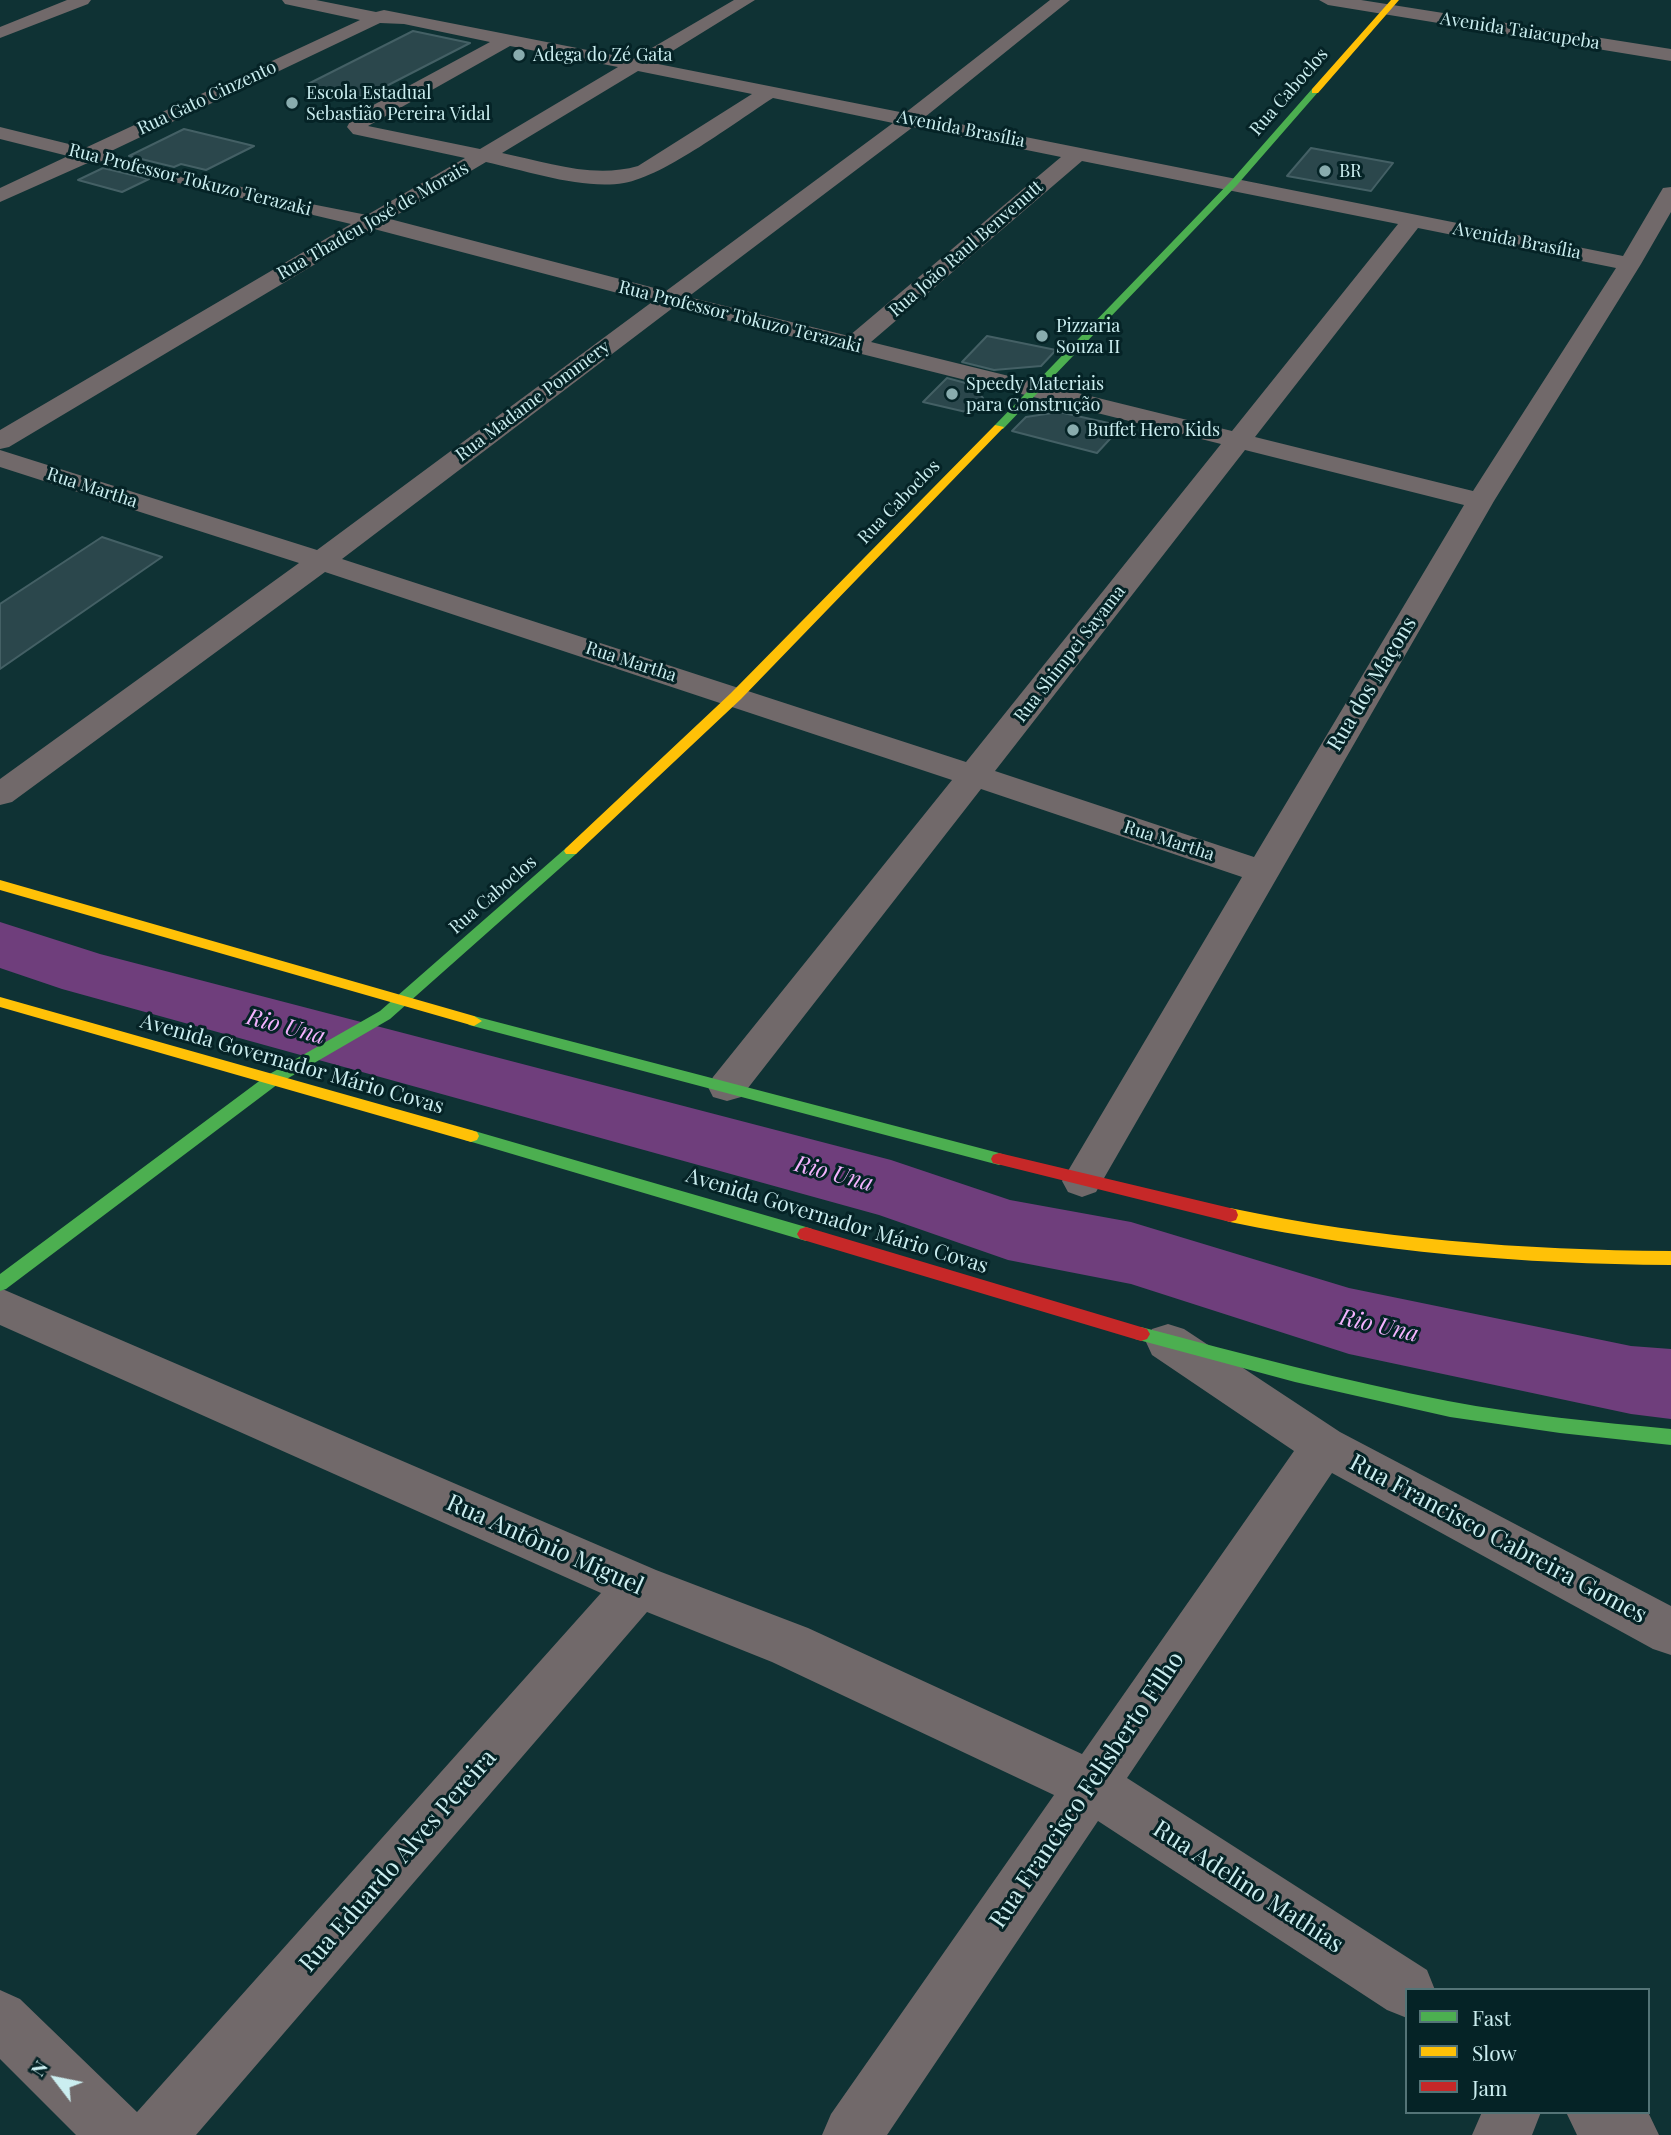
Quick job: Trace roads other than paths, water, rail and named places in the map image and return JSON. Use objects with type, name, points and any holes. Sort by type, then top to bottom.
[{"type":"main road","name":"Rua Caboclos","points":[[0,1284],[272,1080],[385,1015],[588,837],[736,696],[1035,390],[1234,183],[1391,5]]},
{"type":"main road","points":[[0,886],[401,1002],[1082,1181],[1305,1232],[1421,1248],[1565,1258],[1671,1258]]},
{"type":"main road","name":"Avenida Governador Mário Covas","points":[[0,1002],[697,1201],[1168,1342],[1408,1402],[1593,1432],[1671,1437]]},
{"type":"street","points":[[0,33],[82,0]]},
{"type":"street","name":"Avenida Brasília","points":[[291,0],[378,18],[404,19],[638,65],[1630,264]]},
{"type":"street","name":"Rua Gato Cinzento","points":[[0,196],[415,0]]},
{"type":"street","name":"Rua Thadeu José de Morais","points":[[0,441],[746,0]]},
{"type":"street","name":"Rua Madame Pommery","points":[[0,795],[318,563],[909,119],[1061,0]]},
{"type":"street","name":"Avenida Taiacupeba","points":[[1328,0],[1391,5],[1671,55]]},
{"type":"street","points":[[507,40],[357,124],[360,130],[589,177],[622,177],[645,170],[771,92]]},
{"type":"street","name":"Rua Professor Tokuzo Terazaki","points":[[0,133],[301,208],[371,222],[1480,501]]},
{"type":"street","name":"Rua João Raul Benvenutt","points":[[853,345],[1078,153]]},
{"type":"street","name":"Rua dos Maçons","points":[[1082,1181],[1261,871],[1480,501],[1630,264],[1671,193]]},
{"type":"street","name":"Rua Shimpei Sayama","points":[[727,1087],[1413,220]]},
{"type":"street","name":"Rua Martha","points":[[0,458],[736,696],[974,778],[1261,871]]},
{"type":"street","name":"Rua Antônio Miguel","points":[[0,1306],[639,1586],[790,1646],[1090,1785]]},
{"type":"street","name":"Rua Francisco Cabreira Gomes","points":[[1168,1342],[1324,1446],[1671,1632]]},
{"type":"street","name":"Rua Francisco Felisberto Filho","points":[[852,2135],[1324,1446]]},
{"type":"street","name":"Rua Eduardo Alves Pereira","points":[[157,2135],[639,1586]]},
{"type":"street","name":"Rua Adelino Mathias","points":[[1090,1785],[1405,1989]]},
{"type":"street","points":[[0,2019],[118,2135]]},
{"type":"street","points":[[1502,2135],[1511,2114]]},
{"type":"street","points":[[1598,2114],[1629,2135]]},
{"type":"waterway","name":"Rio Una","points":[[0,944],[86,973],[891,1189],[1008,1230],[1131,1253],[1349,1321],[1631,1380],[1671,1384]]},
{"type":"place","name":"Adega do Zé Gata","points":[[519,55]]},
{"type":"place","name":"Escola Estadual Sebastião Pereira Vidal","points":[[292,103]]},
{"type":"place","name":"BR","points":[[1325,171]]},
{"type":"place","name":"Pizzaria Souza II","points":[[1042,336]]},
{"type":"place","name":"Speedy Materiais para Construção","points":[[952,394]]},
{"type":"place","name":"Buffet Hero Kids","points":[[1073,430]]}]
